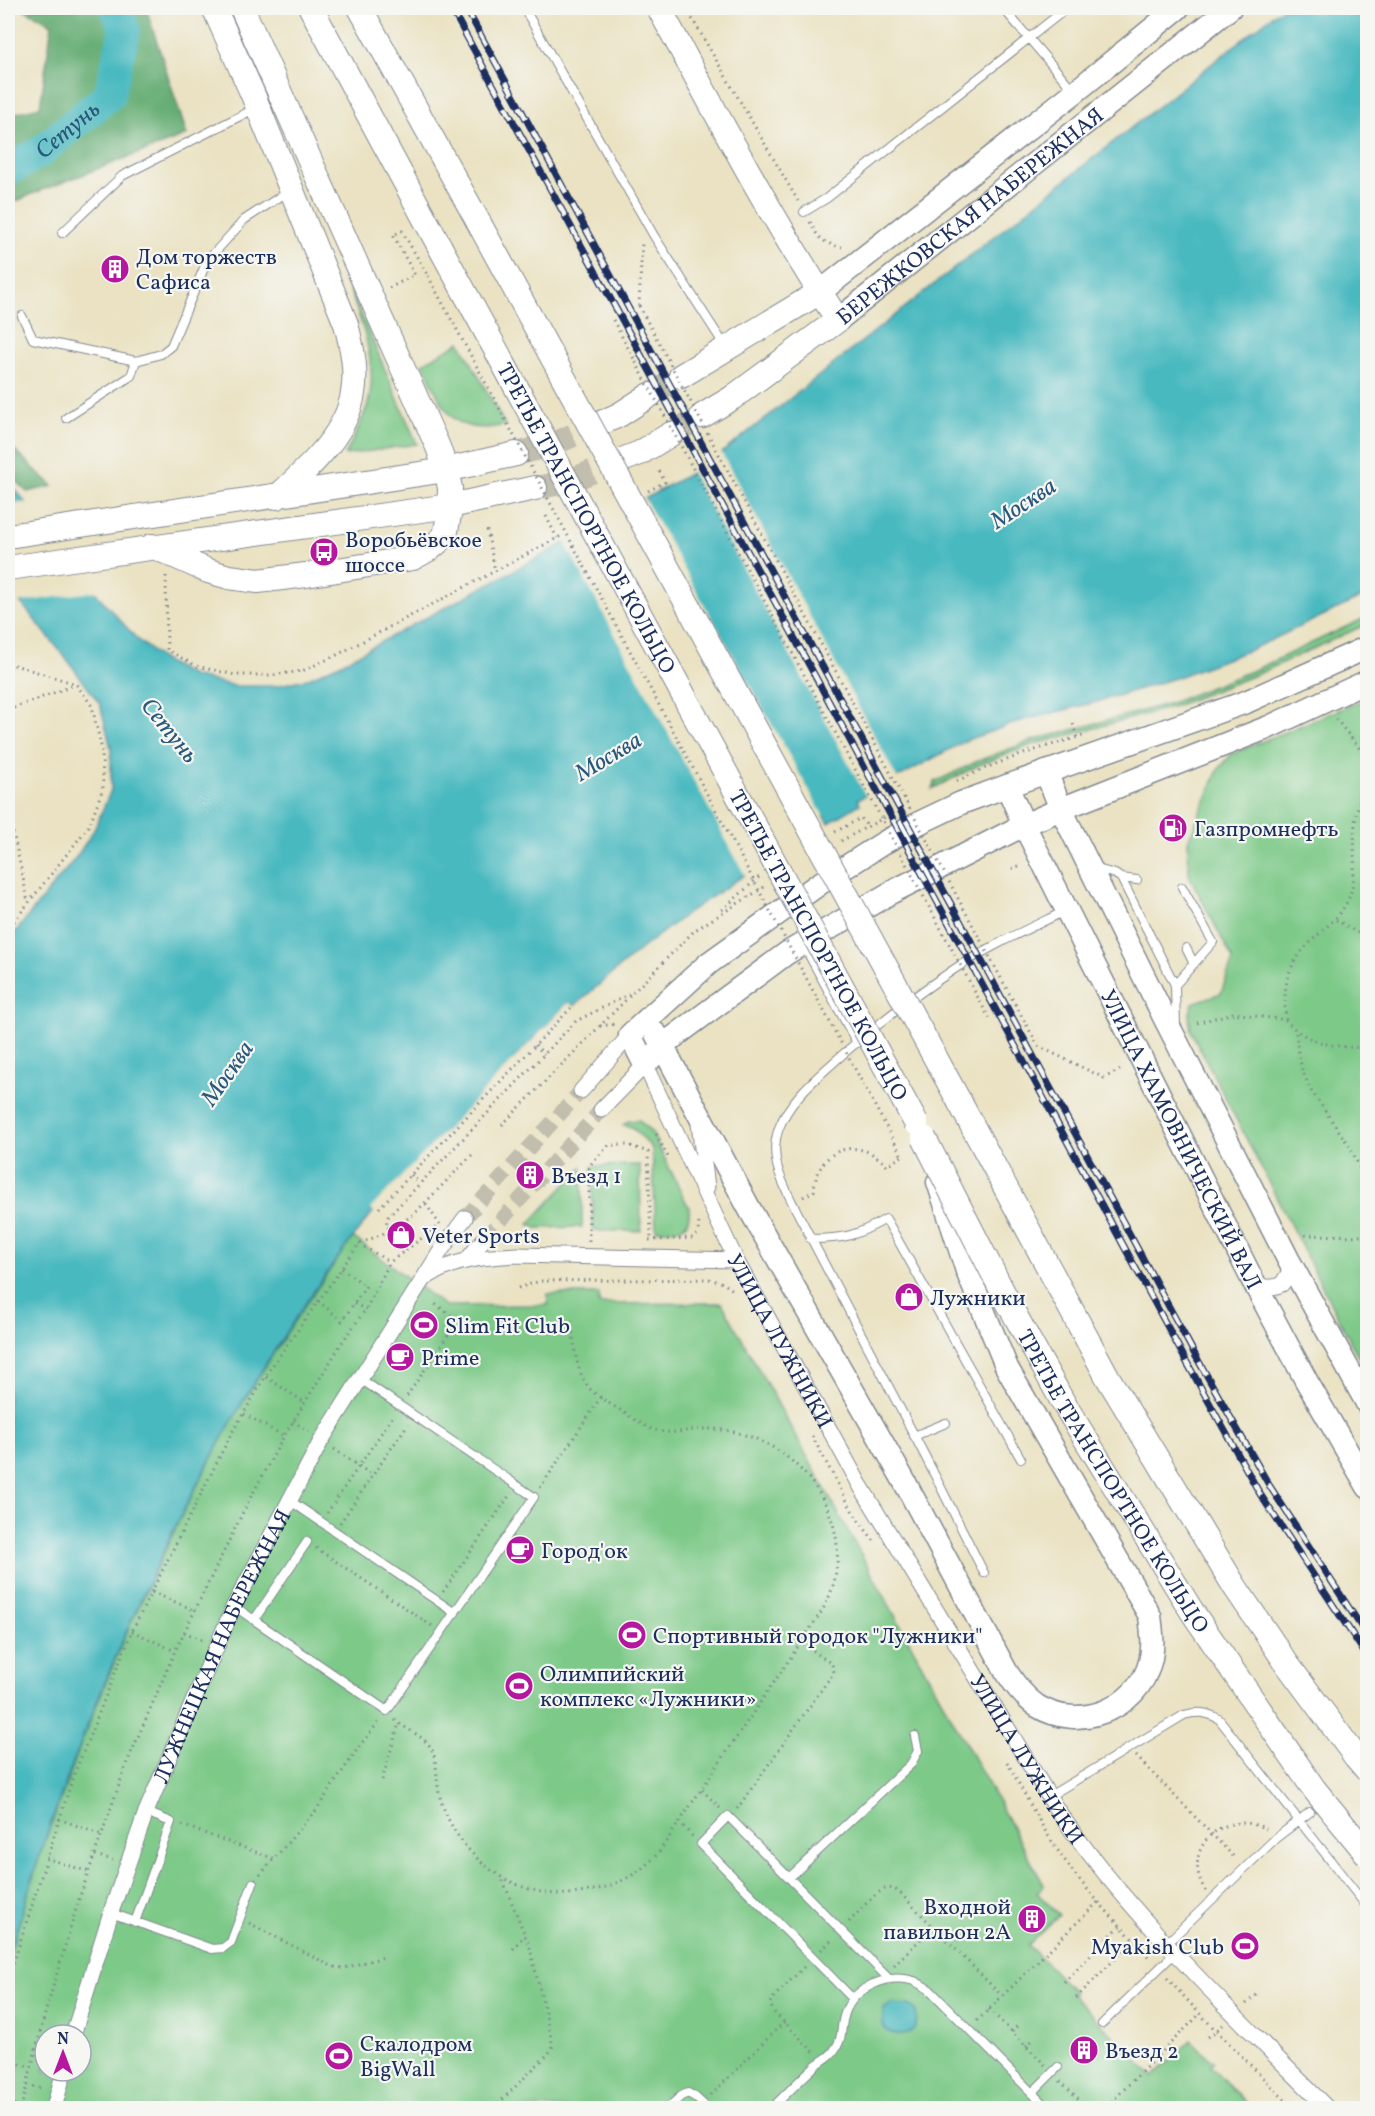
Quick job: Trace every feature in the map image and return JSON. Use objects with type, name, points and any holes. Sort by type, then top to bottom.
[{"type":"main road","points":[[214,8],[258,107],[346,324],[353,351],[353,395],[343,420],[328,446],[277,497]]},
{"type":"main road","points":[[152,546],[208,572],[258,581],[413,558],[431,548],[445,536],[450,506],[450,488],[446,470],[242,8]]},
{"type":"main road","name":"ТРЕТЬЕ ТРАНСПОРТНОЕ КОЛЬЦО","points":[[311,8],[924,1138],[1010,1306],[1064,1404],[1187,1604],[1314,1789],[1368,1855]]},
{"type":"main road","name":"ТРЕТЬЕ ТРАНСПОРТНОЕ КОЛЬЦО","points":[[360,8],[959,1101],[1108,1378],[1235,1587],[1287,1664],[1364,1765]]},
{"type":"main road","points":[[659,8],[720,121],[838,320]]},
{"type":"main road","name":"БЕРЕЖКОВСКАЯ НАБЕРЕЖНАЯ","points":[[681,376],[820,292],[1178,8]]},
{"type":"main road","name":"БЕРЕЖКОВСКАЯ НАБЕРЕЖНАЯ","points":[[702,416],[732,398],[838,320],[1230,8]]},
{"type":"main road","points":[[610,419],[650,395]]},
{"type":"main road","points":[[631,456],[671,434]]},
{"type":"main road","points":[[8,536],[446,470],[516,454]]},
{"type":"main road","points":[[8,568],[450,506],[535,488]]},
{"type":"main road","points":[[630,1035],[709,963],[802,896],[885,842],[932,817],[1007,786],[1246,702],[1368,647]]},
{"type":"main road","points":[[645,1065],[663,1045],[803,943],[892,892],[1024,825],[1269,727],[1368,681]]},
{"type":"main road","name":"УЛИЦА ХАМОВНИЧЕСКИЙ ВАЛ","points":[[1046,772],[1086,861],[1179,1047],[1288,1259],[1368,1405]]},
{"type":"main road","name":"УЛИЦА ХАМОВНИЧЕСКИЙ ВАЛ","points":[[1007,786],[1024,825],[1251,1277],[1307,1382],[1368,1487]]},
{"type":"main road","points":[[648,1019],[749,1208],[903,1479],[1006,1671],[1025,1696],[1036,1705],[1058,1715],[1084,1716],[1112,1709],[1134,1692],[1143,1681],[1153,1649],[1150,1616],[1006,1368],[968,1271],[924,1138]]},
{"type":"main road","name":"УЛИЦА ЛУЖНИКИ","points":[[630,1035],[645,1065]]},
{"type":"street","points":[[581,1091],[630,1035]]},
{"type":"street","points":[[601,1110],[645,1065]]},
{"type":"street","name":"УЛИЦА ЛУЖНИКИ","points":[[645,1065],[736,1260],[860,1485],[1048,1797],[1093,1859],[1171,1948],[1327,2109]]},
{"type":"street","name":"УЛИЦА ЛУЖНИКИ","points":[[698,1112],[709,1202]]},
{"type":"street","name":"ЛУЖНЕЦКАЯ НАБЕРЕЖНАЯ","points":[[76,2023],[146,1812],[234,1606],[321,1441],[420,1281],[465,1218]]},
{"type":"street","points":[[467,1260],[485,1238]]},
{"type":"street","name":"ЛУЖНЕЦКАЯ НАБЕРЕЖНАЯ","points":[[420,1281],[452,1263],[517,1255],[736,1260]]},
{"type":"street","points":[[1251,1277],[1256,1283],[1268,1288],[1282,1284],[1289,1273],[1288,1259]]},
{"type":"street","points":[[54,2109],[61,2083]]},
{"type":"lane","points":[[524,8],[654,236],[728,349]]},
{"type":"lane","points":[[1003,8],[1028,40],[1075,92]]},
{"type":"lane","points":[[804,212],[826,198],[1067,8]]},
{"type":"lane","points":[[62,233],[122,176],[258,107]]},
{"type":"lane","points":[[22,316],[33,339],[136,361],[161,354],[171,346],[207,261],[244,220],[291,190]]},
{"type":"lane","points":[[66,418],[131,376],[136,361]]},
{"type":"lane","points":[[1086,861],[1095,868],[1121,878],[1137,880]]},
{"type":"lane","points":[[1121,878],[1175,985],[1176,1029],[1179,1047]]},
{"type":"lane","points":[[1175,985],[1213,942],[1182,887]]},
{"type":"lane","points":[[984,1574],[810,1239],[777,1169],[776,1144],[778,1130],[791,1106],[806,1088],[857,1043],[958,967],[1067,910]]},
{"type":"lane","points":[[803,943],[857,1043]]},
{"type":"lane","points":[[1186,948],[1194,964]]},
{"type":"lane","points":[[810,1239],[850,1237],[886,1219],[1021,1459]]},
{"type":"lane","points":[[234,1606],[387,1711],[534,1497],[359,1378]]},
{"type":"lane","points":[[980,1406],[988,1400]]},
{"type":"lane","points":[[914,1436],[946,1423]]},
{"type":"lane","points":[[289,1500],[455,1613]]},
{"type":"lane","points":[[254,1620],[308,1542]]},
{"type":"lane","points":[[1048,1797],[1184,1715],[1193,1712],[1211,1714],[1219,1719],[1368,1908]]},
{"type":"lane","points":[[789,1878],[911,1764],[918,1751],[915,1736]]},
{"type":"lane","points":[[135,1922],[171,1822],[146,1812]]},
{"type":"lane","points":[[1102,2024],[1159,1968],[1171,1948],[1212,1900],[1276,1838],[1310,1812]]},
{"type":"lane","points":[[854,1999],[701,1844],[729,1817],[886,1977]]},
{"type":"lane","points":[[111,1913],[218,1950],[231,1942],[253,1883]]},
{"type":"lane","points":[[772,2109],[822,2060],[831,2055],[841,2040],[846,2011],[854,1999],[864,1989],[886,1977],[914,1982],[930,1990],[1047,2109]]},
{"type":"lane","points":[[1032,2093],[1055,2070]]},
{"type":"lane","points":[[668,2109],[685,2094],[691,2094],[704,2106]]},
{"type":"path","points":[[686,8],[817,235],[826,244],[842,248]]},
{"type":"path","points":[[384,290],[415,275],[393,235],[402,231],[902,1156],[887,1166],[878,1156],[866,1150],[854,1148],[840,1150],[829,1156],[820,1166],[815,1178],[814,1191]]},
{"type":"path","points":[[642,242],[639,306],[1038,1046],[1104,1078],[1120,1070]]},
{"type":"path","points":[[613,320],[989,1018]]},
{"type":"path","points":[[642,494],[665,482],[659,471]]},
{"type":"path","points":[[166,576],[167,650],[196,666],[235,675],[273,675],[302,671],[335,656],[559,537],[546,516]]},
{"type":"path","points":[[487,530],[495,571]]},
{"type":"path","points":[[8,663],[76,684],[92,706],[102,750],[103,788],[88,826],[8,929]]},
{"type":"path","points":[[8,710],[76,684]]},
{"type":"path","points":[[1336,719],[1368,759]]},
{"type":"path","points":[[1073,724],[1077,738]]},
{"type":"path","points":[[1368,789],[1361,796],[1356,813],[1353,884],[1348,899],[1336,920],[1320,933],[1298,957],[1286,977],[1284,999],[1286,1020],[1296,1033],[1322,1044],[1368,1048]]},
{"type":"path","points":[[903,808],[911,804]]},
{"type":"path","points":[[8,809],[28,902]]},
{"type":"path","points":[[839,843],[895,812]]},
{"type":"path","points":[[850,824],[861,818],[867,826]]},
{"type":"path","points":[[1012,869],[1021,865]]},
{"type":"path","points":[[502,1125],[695,930],[773,882]]},
{"type":"path","points":[[1336,920],[1368,939]]},
{"type":"path","points":[[392,1230],[387,1226],[386,1219],[576,1021],[634,992]]},
{"type":"path","points":[[379,1208],[570,1008]]},
{"type":"path","points":[[1197,1023],[1233,1013],[1286,1020]]},
{"type":"path","points":[[1296,1033],[1302,1069],[1310,1089],[1350,1147],[1368,1185]]},
{"type":"path","points":[[535,1045],[544,1054]]},
{"type":"path","points":[[656,1134],[672,1164]]},
{"type":"path","points":[[589,1241],[589,1166],[609,1145],[628,1145],[648,1152],[651,1240]]},
{"type":"path","points":[[8,1980],[73,1777],[132,1632],[230,1436],[266,1377],[359,1244],[392,1230],[414,1214],[472,1155]]},
{"type":"path","points":[[411,1175],[420,1183]]},
{"type":"path","points":[[8,2103],[22,2107],[45,2014],[89,1872],[126,1765],[175,1651],[247,1504],[284,1436],[343,1341],[366,1309],[390,1262],[440,1225],[425,1203]]},
{"type":"path","points":[[689,1239],[694,1238],[698,1233],[697,1215]]},
{"type":"path","points":[[1305,1235],[1368,1236]]},
{"type":"path","points":[[359,1244],[390,1262]]},
{"type":"path","points":[[318,1301],[342,1321],[354,1304],[366,1286],[341,1268]]},
{"type":"path","points":[[518,1288],[540,1281],[709,1279],[727,1286],[737,1295]]},
{"type":"path","points":[[321,1522],[455,1325],[452,1316],[432,1302]]},
{"type":"path","points":[[354,1304],[366,1309]]},
{"type":"path","points":[[253,1883],[316,1810],[361,1744],[387,1711],[399,1723],[427,1742],[432,1749],[439,1795],[454,1831],[479,1861],[501,1877],[541,1892],[574,1894],[597,1890],[627,1879],[648,1865],[679,1822],[828,1600],[838,1557],[836,1537],[826,1504],[811,1479],[785,1454],[756,1438],[720,1430],[695,1429],[666,1432],[652,1430],[601,1397],[589,1388],[583,1378],[575,1351],[572,1321]]},
{"type":"path","points":[[266,1377],[304,1402]]},
{"type":"path","points":[[534,1497],[601,1397]]},
{"type":"path","points":[[244,1414],[284,1436]]},
{"type":"path","points":[[334,1532],[413,1415]]},
{"type":"path","points":[[810,1431],[858,1520],[875,1544]]},
{"type":"path","points":[[321,1441],[372,1475]]},
{"type":"path","points":[[437,1601],[516,1485]]},
{"type":"path","points":[[308,1542],[441,1632]]},
{"type":"path","points":[[152,1592],[195,1611]]},
{"type":"path","points":[[132,1632],[175,1651]]},
{"type":"path","points":[[184,1632],[216,1647]]},
{"type":"path","points":[[701,1789],[729,1817],[834,1672],[832,1664],[801,1642]]},
{"type":"path","points":[[382,1780],[399,1723]]},
{"type":"path","points":[[1128,1748],[1245,1868]]},
{"type":"path","points":[[1003,1754],[1047,1834],[1066,1863],[1098,1902],[1200,2014],[1293,2109]]},
{"type":"path","points":[[59,1819],[102,1835]]},
{"type":"path","points":[[171,1822],[275,1859]]},
{"type":"path","points":[[679,1822],[701,1844]]},
{"type":"path","points":[[1212,1900],[1204,1889],[1198,1870],[1199,1854],[1212,1834],[1228,1824],[1247,1822],[1268,1830],[1276,1838]]},
{"type":"path","points":[[46,1858],[89,1872]]},
{"type":"path","points":[[496,2108],[549,2054],[553,2046],[536,1971],[525,1935],[501,1877]]},
{"type":"path","points":[[822,2060],[771,2007],[771,2001],[881,1891],[889,1888],[899,1892],[1002,1996]]},
{"type":"path","points":[[1088,2109],[1055,2070],[1026,2046],[989,2009],[1098,1902]]},
{"type":"path","points":[[240,1918],[333,1967],[344,1968],[384,1957]]},
{"type":"path","points":[[1064,1982],[1120,1926]]},
{"type":"path","points":[[886,1977],[933,1927]]},
{"type":"path","points":[[513,1949],[525,1935]]},
{"type":"path","points":[[1076,1998],[1134,1940]]},
{"type":"path","points":[[1107,2108],[1200,2014]]},
{"type":"path","points":[[704,2106],[784,2022]]},
{"type":"path","points":[[1012,2032],[1017,2026]]},
{"type":"path","points":[[1026,2046],[1032,2041]]},
{"type":"path","points":[[8,2061],[32,2067]]},
{"type":"green space","points":[[22,8],[146,8],[187,135],[8,205],[8,115],[40,107],[52,24]]},
{"type":"green space","points":[[340,265],[417,444],[345,455],[362,421],[369,400],[371,366],[364,331]]},
{"type":"green space","points":[[460,342],[505,425],[486,428],[471,427],[460,422],[451,415],[436,393],[423,363]]},
{"type":"green space","points":[[8,444],[53,486],[27,492],[8,472]]},
{"type":"green space","points":[[1367,617],[1367,624],[1260,673],[1172,707],[1032,745],[979,765],[932,789],[935,782],[978,761],[1031,741],[1171,703],[1259,668]]},
{"type":"green space","points":[[1367,698],[1367,1374],[1191,1031],[1189,1016],[1193,1003],[1221,993],[1233,960],[1189,875],[1188,841],[1218,770],[1232,754]]},
{"type":"green space","points":[[639,1120],[652,1133],[689,1208],[687,1222],[675,1230],[656,1230],[652,1148],[632,1127],[623,1125],[629,1121]]},
{"type":"green space","points":[[640,1165],[641,1231],[593,1231],[592,1166]]},
{"type":"green space","points":[[582,1167],[582,1227],[537,1228],[529,1224]]},
{"type":"green space","name":"Олимпийский комплекс «Лужники»","points":[[353,1237],[445,1306],[548,1305],[548,1294],[599,1294],[599,1304],[722,1303],[1044,1885],[1037,1893],[1059,1915],[1028,1945],[1153,2077],[1191,2040],[1214,2062],[1210,2066],[1251,2108],[8,2108],[8,1959],[41,1852],[84,1736],[125,1636],[180,1519],[233,1417],[293,1323]]},
{"type":"water","name":"Москва","points":[[1282,8],[1367,8],[1367,595],[1250,650],[1172,679],[1097,702],[1024,720],[967,740],[858,799],[860,804],[829,823],[824,815],[750,860],[755,868],[689,912],[642,948],[574,1006],[569,1002],[371,1209],[373,1212],[319,1284],[269,1359],[223,1437],[180,1517],[105,1683],[41,1851],[8,1959],[8,941],[77,856],[94,830],[111,790],[111,748],[100,704],[8,587],[8,480],[95,592],[138,640],[163,660],[192,676],[235,686],[275,686],[306,679],[340,664],[709,463]]},
{"type":"water","points":[[891,2004],[909,2005],[916,2011],[917,2020],[913,2030],[906,2034],[887,2031],[883,2025],[884,2009]]},
{"type":"pier","points":[[720,450],[898,780],[867,798],[690,470]]},
{"type":"pier","points":[[643,496],[829,826],[823,819],[754,861],[757,870],[746,877],[564,541]]},
{"type":"pier","points":[[29,502],[98,591],[16,603],[8,592],[8,505]]},
{"type":"pier","points":[[569,1002],[576,1008],[569,1006],[374,1209],[376,1213],[373,1212],[370,1209]]},
{"type":"waterway","name":"Сетунь","points":[[8,170],[39,153],[109,95],[125,30],[116,8]]},
{"type":"tunnel","points":[[650,395],[681,376]]},
{"type":"tunnel","points":[[671,434],[702,416]]},
{"type":"tunnel","points":[[516,454],[551,445],[601,423]]},
{"type":"tunnel","points":[[535,488],[566,482],[622,460]]},
{"type":"tunnel","points":[[465,1218],[581,1091]]},
{"type":"tunnel","points":[[485,1238],[601,1110]]},
{"type":"railway","points":[[451,8],[1260,1494],[1368,1658]]},
{"type":"railway","points":[[466,8],[1194,1353],[1269,1485],[1368,1637]]},
{"type":"place","name":"Дом торжеств Сафиса","points":[[115,269]]},
{"type":"place","name":"Воробьёвское шоссе","points":[[324,552]]},
{"type":"place","name":"Газпромнефть","points":[[1173,828]]},
{"type":"place","name":"Въезд 1","points":[[530,1175]]},
{"type":"place","name":"Veter Sports","points":[[401,1235]]},
{"type":"place","name":"Лужники","points":[[909,1297]]},
{"type":"place","name":"Slim Fit Club","points":[[424,1325]]},
{"type":"place","name":"Prime","points":[[400,1357]]},
{"type":"place","name":"Город'ок","points":[[520,1550]]},
{"type":"place","name":"Спортивный городок \"Лужники\"","points":[[632,1635]]},
{"type":"place","name":"Олимпийский комплекс «Лужники»","points":[[519,1686]]},
{"type":"place","name":"Входной павильон 2A","points":[[1032,1919]]},
{"type":"place","name":"Myakish Club","points":[[1245,1946]]},
{"type":"place","name":"Въезд 2","points":[[1084,2050]]},
{"type":"place","name":"Скалодром BigWall","points":[[339,2056]]}]
